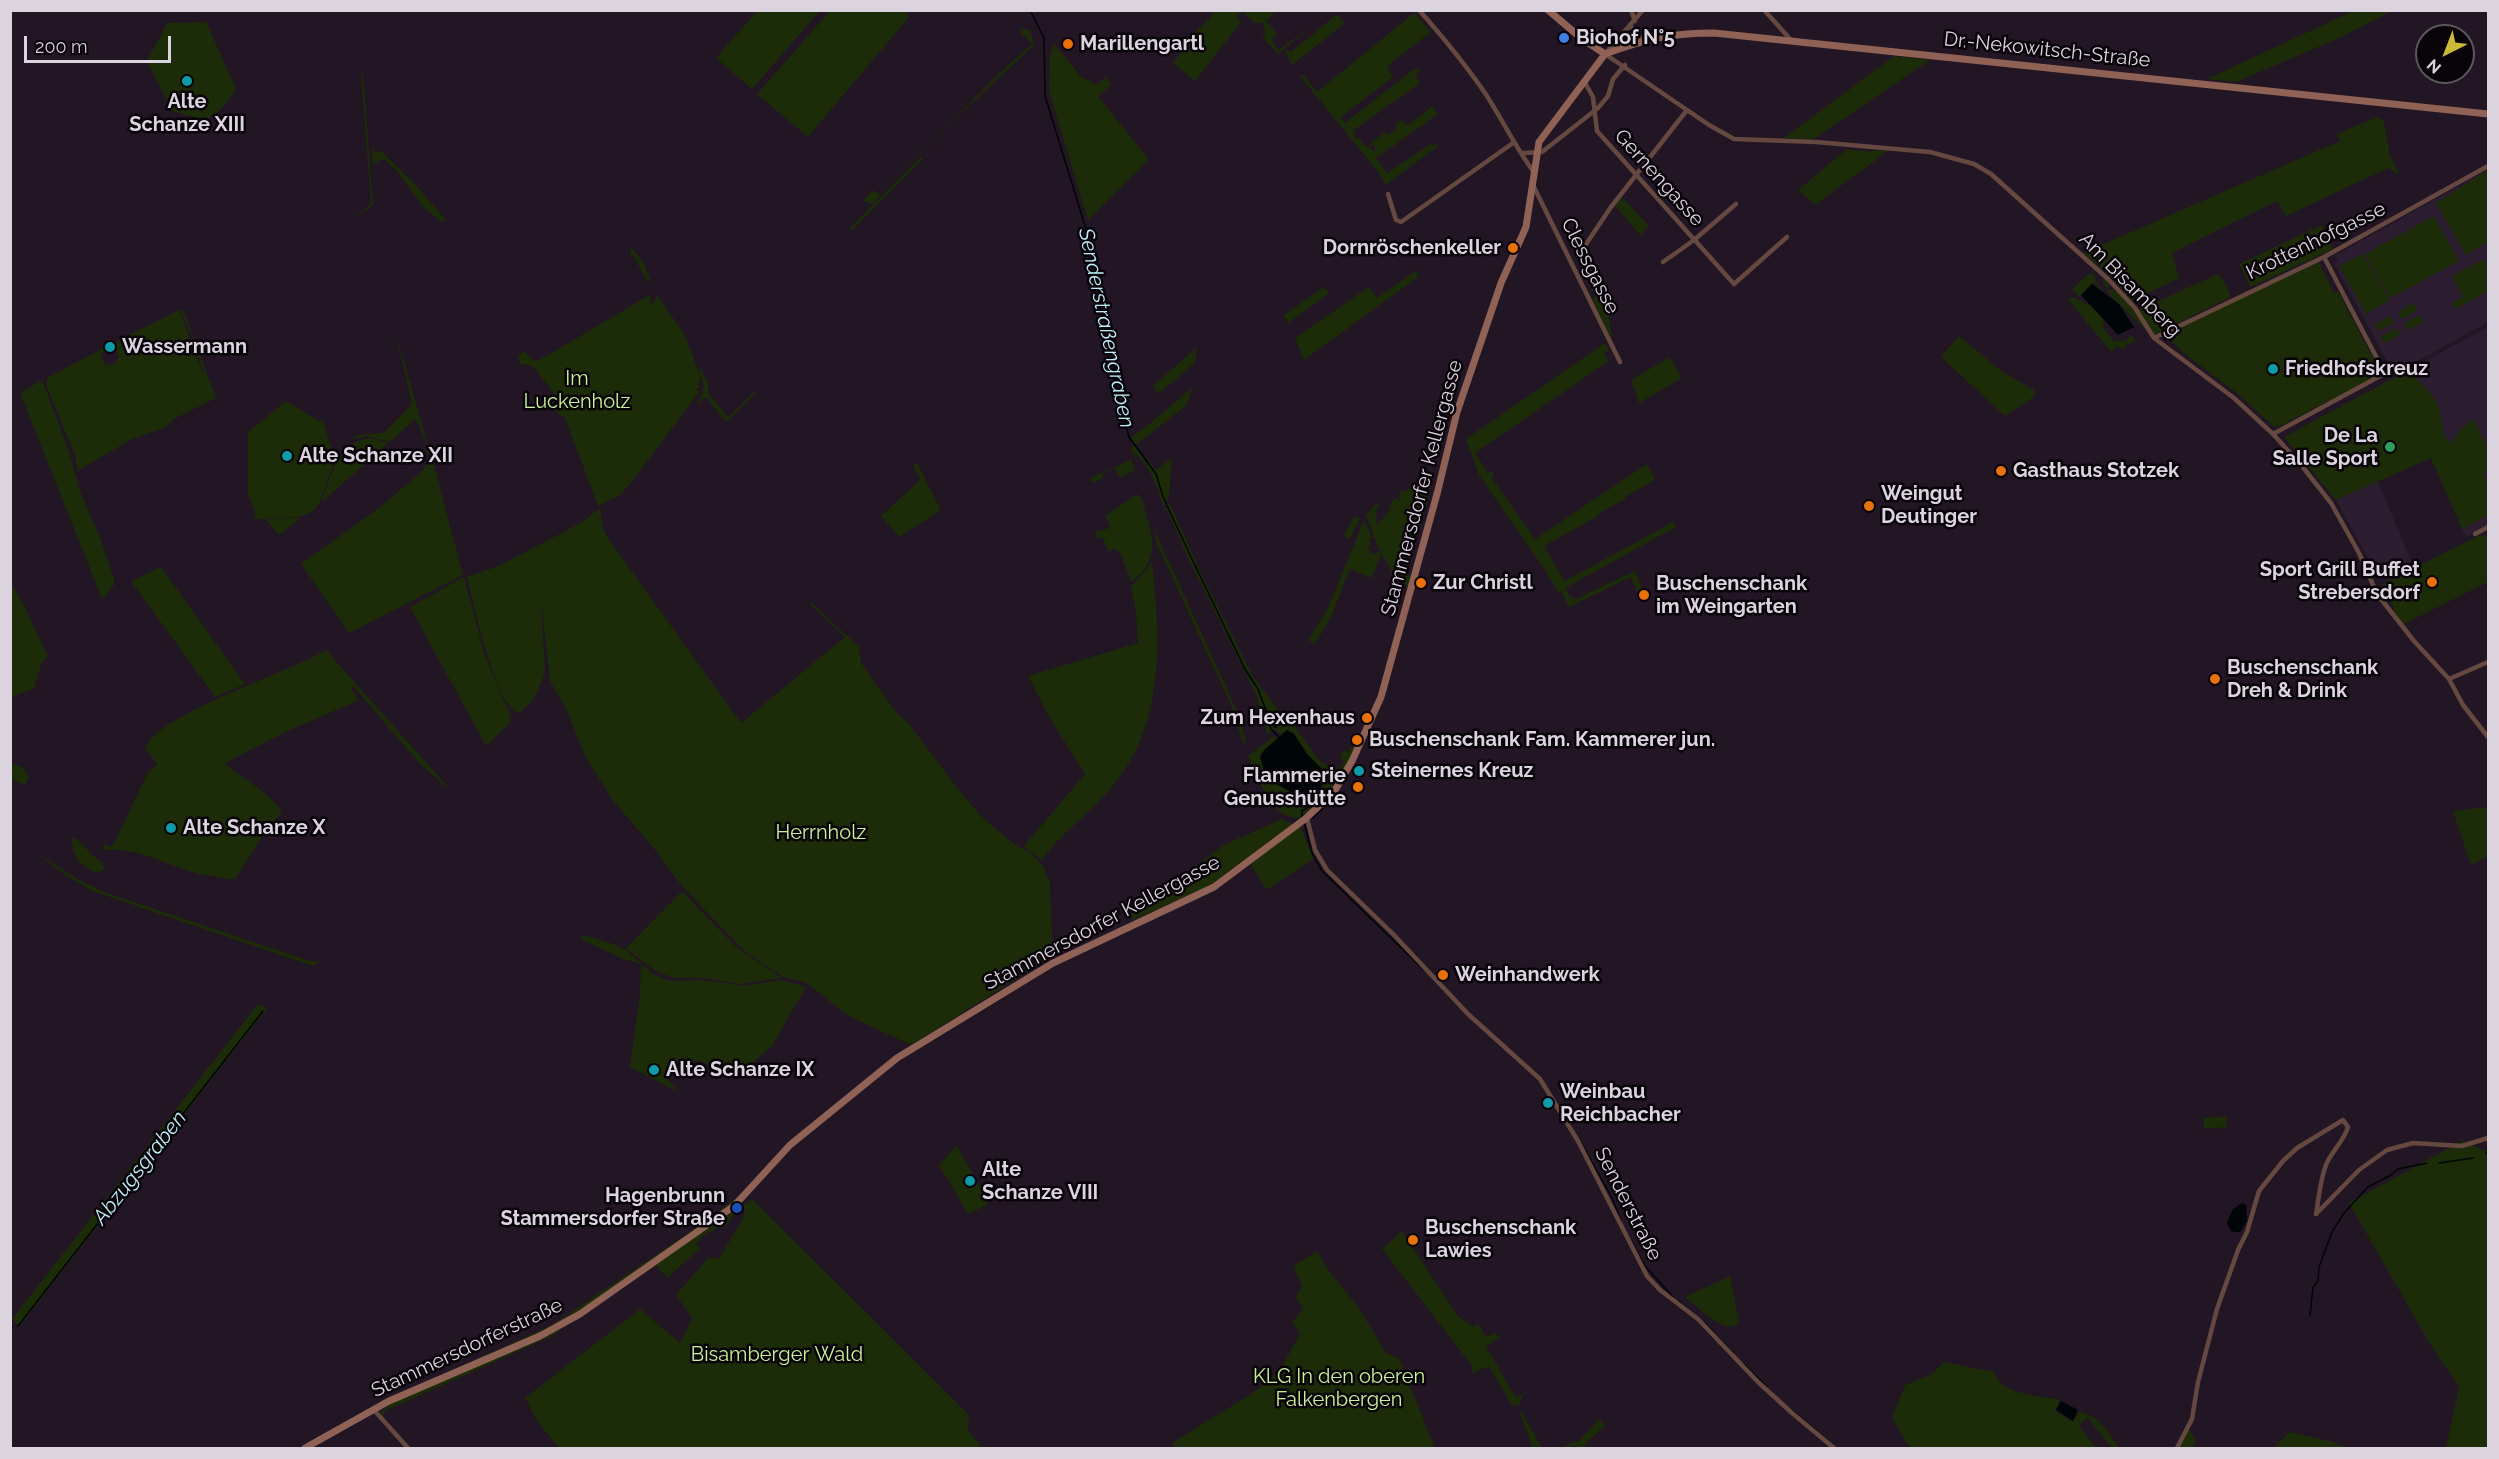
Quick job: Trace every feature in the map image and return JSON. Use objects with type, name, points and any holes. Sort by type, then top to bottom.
[{"type":"street","points":[[1419,10],[1443,37],[1485,93],[1513,143],[1523,153],[1533,171]]},
{"type":"street","points":[[1548,10],[1581,38],[1625,65],[1687,110],[1611,207],[1581,253]]},
{"type":"street","points":[[1631,10],[1635,21]]},
{"type":"street","points":[[1536,152],[1539,142],[1584,81],[1643,10]]},
{"type":"street","points":[[1764,10],[1791,40]]},
{"type":"street","points":[[1631,27],[1642,40]]},
{"type":"street","name":"Dr.-Nekowitsch-Straße","points":[[1605,54],[1642,40],[1664,35],[1704,33],[1791,40],[2488,114]]},
{"type":"street","points":[[1523,153],[1542,153],[1594,111],[1605,100],[1611,81],[1625,65]]},
{"type":"street","name":"Gernengasse","points":[[1584,81],[1591,93],[1597,131],[1734,284],[1787,237]]},
{"type":"street","name":"Am Bisamberg","points":[[1687,110],[1734,139],[1898,148],[1930,152],[1974,164],[1991,174],[2108,279],[2135,308],[2154,338],[2234,398],[2273,434],[2331,503],[2359,553],[2372,586],[2389,611],[2449,680],[2463,705],[2488,737]]},
{"type":"street","points":[[1388,194],[1396,220],[1399,222],[1513,143]]},
{"type":"street","name":"Stammersdorfer Kellergasse","points":[[754,1186],[790,1145],[897,1058],[1053,963],[1214,887],[1304,820],[1338,787],[1381,697],[1440,486],[1457,412],[1502,283],[1522,239],[1533,184],[1536,152]]},
{"type":"street","name":"Krottenhofgasse","points":[[2154,338],[2324,257],[2488,166]]},
{"type":"street","name":"Clessgasse","points":[[1533,184],[1620,362]]},
{"type":"street","points":[[1663,262],[1694,240],[1736,204]]},
{"type":"street","points":[[2273,434],[2382,375],[2382,368],[2324,257]]},
{"type":"street","points":[[2475,534],[2488,527]]},
{"type":"street","points":[[2449,680],[2488,662]]},
{"type":"street","name":"Senderstraße","points":[[1304,820],[1315,850],[1327,870],[1400,941],[1468,1014],[1540,1079],[1578,1141],[1647,1276],[1660,1290],[1698,1319],[1758,1382],[1834,1449]]},
{"type":"street","points":[[2176,1449],[2192,1419],[2198,1382],[2217,1309],[2238,1250],[2247,1232],[2259,1191],[2283,1161],[2297,1148],[2343,1120],[2348,1127],[2346,1134],[2334,1148],[2325,1168],[2316,1214],[2359,1170],[2387,1150],[2413,1143],[2462,1146],[2488,1138]]},
{"type":"street","name":"Stammersdorferstraße","points":[[305,1449],[373,1409],[562,1325],[727,1211],[754,1186]]},
{"type":"street","points":[[373,1409],[408,1449]]},
{"type":"shaded area","points":[[2488,170],[2488,322],[2394,374],[2334,263],[2338,261],[2336,255]]},
{"type":"shaded area","points":[[2092,284],[2119,304],[2134,327],[2118,335],[2081,295]]},
{"type":"shaded area","name":"De La Salle Sport","points":[[2488,327],[2488,525],[2466,537],[2431,458],[2378,481],[2412,564],[2380,580],[2336,500],[2284,437]]},
{"type":"shaded area","points":[[1287,730],[1294,734],[1307,754],[1327,774],[1326,781],[1309,799],[1274,783],[1266,774],[1260,758],[1264,750]]},
{"type":"shaded area","points":[[2242,1203],[2246,1205],[2247,1221],[2240,1232],[2235,1232],[2230,1229],[2227,1222],[2233,1209]]},
{"type":"shaded area","points":[[2061,1401],[2078,1410],[2073,1421],[2056,1410]]},
{"type":"green space","points":[[758,10],[820,11],[752,89],[716,58]]},
{"type":"green space","points":[[830,11],[904,11],[910,16],[808,137],[757,94]]},
{"type":"green space","points":[[1216,11],[1243,11],[1237,16],[1241,22],[1195,81],[1173,63],[1196,32]]},
{"type":"green space","points":[[1246,11],[1276,11],[1266,21],[1277,34],[1272,39],[1278,50],[1311,27],[1278,54],[1262,37],[1266,33],[1262,22],[1254,23],[1244,13]]},
{"type":"green space","points":[[2353,11],[2392,11],[2339,38],[2236,82],[2207,79]]},
{"type":"green space","points":[[1019,13],[1022,29],[1030,30],[1034,45],[957,117],[872,204],[863,201],[873,190],[880,195],[994,78],[1032,44],[1024,35],[1022,36]]},
{"type":"green space","points":[[1414,13],[1431,32],[1387,66],[1393,77],[1341,117],[1345,123],[1414,69],[1415,71],[1421,67],[1416,75],[1420,83],[1353,131],[1356,139],[1360,137],[1363,144],[1375,152],[1374,145],[1368,145],[1385,132],[1389,135],[1397,128],[1395,125],[1402,120],[1406,125],[1410,124],[1432,106],[1438,114],[1376,158],[1387,173],[1431,144],[1434,146],[1437,143],[1438,146],[1386,185],[1379,173],[1299,75],[1304,75],[1317,92]]},
{"type":"green space","points":[[1337,14],[1345,23],[1292,65],[1285,51],[1291,52]]},
{"type":"green space","points":[[206,22],[236,88],[223,107],[204,120],[172,111],[147,61],[167,23]]},
{"type":"green space","points":[[1054,43],[1083,79],[1096,85],[1105,77],[1111,85],[1098,96],[1149,160],[1088,220],[1049,91],[1050,56]]},
{"type":"green space","points":[[1894,56],[1930,60],[1814,139],[1784,138]]},
{"type":"green space","points":[[361,74],[363,74],[373,204],[369,209],[345,221],[367,208],[371,202]]},
{"type":"green space","points":[[2378,117],[2384,122],[2390,156],[2399,172],[2397,174],[2388,168],[2286,216],[2277,201],[2172,253],[2179,278],[2132,301],[2108,274],[2083,253],[2340,141],[2337,134]]},
{"type":"green space","points":[[372,147],[376,153],[381,151],[415,184],[446,220],[442,222],[424,208],[397,171],[385,160],[373,164]]},
{"type":"green space","points":[[1847,149],[1888,151],[1815,205],[1798,190]]},
{"type":"green space","points":[[921,157],[923,159],[851,231],[849,229]]},
{"type":"green space","points":[[2488,170],[2488,241],[2466,255],[2436,203]]},
{"type":"green space","points":[[1622,197],[1649,226],[1640,235],[1615,206]]},
{"type":"green space","points":[[2434,216],[2459,261],[2390,298],[2365,254]]},
{"type":"green space","points":[[2322,225],[2333,249],[2251,287],[2239,264]]},
{"type":"green space","points":[[630,246],[644,263],[650,280],[648,283],[631,255]]},
{"type":"green space","points":[[2363,254],[2390,300],[2366,314],[2339,266]]},
{"type":"green space","points":[[2484,259],[2488,268],[2488,291],[2455,309],[2452,303],[2471,292],[2463,296],[2452,276]]},
{"type":"green space","points":[[2318,261],[2334,293],[2338,291],[2378,368],[2375,378],[2278,427],[2273,426],[2238,394],[2186,355],[2173,342],[2173,331]]},
{"type":"green space","points":[[1417,270],[1418,277],[1304,360],[1295,338],[1369,287],[1377,298]]},
{"type":"green space","points":[[2093,273],[2105,293],[2093,282],[2080,297],[2072,289],[2087,275]]},
{"type":"green space","points":[[2218,274],[2231,297],[2154,335],[2139,310]]},
{"type":"green space","points":[[2101,279],[2105,279],[2109,285],[2108,289],[2125,299],[2147,331],[2112,297]]},
{"type":"green space","points":[[1322,286],[1329,293],[1288,323],[1284,315]]},
{"type":"green space","points":[[1603,293],[1612,335],[1610,336],[1592,299]]},
{"type":"green space","name":"Im Luckenholz","points":[[651,294],[650,303],[653,304],[657,295],[685,335],[701,379],[698,384],[700,386],[695,390],[700,391],[631,483],[620,495],[598,506],[565,418],[550,407],[557,406],[555,395],[533,366],[520,364],[518,356],[524,351],[533,360],[538,361]]},
{"type":"green space","points":[[2073,297],[2092,307],[2104,320],[2103,327],[2114,341],[2125,341],[2131,335],[2136,341],[2127,344],[2124,349],[2116,346],[2110,351],[2068,299]]},
{"type":"green space","points":[[2414,303],[2417,311],[2402,319],[2398,312]]},
{"type":"green space","points":[[183,308],[216,398],[176,418],[164,428],[132,439],[77,471],[75,455],[46,385],[47,378],[109,345],[110,348],[102,353],[101,358],[106,365],[115,364],[119,357],[116,343],[119,340],[179,310],[207,384],[191,333],[181,312]]},
{"type":"green space","points":[[2420,315],[2424,322],[2408,330],[2404,323]]},
{"type":"green space","points":[[2390,316],[2394,323],[2378,331],[2375,324]]},
{"type":"green space","points":[[2396,328],[2400,335],[2384,343],[2381,336]]},
{"type":"green space","points":[[395,330],[431,455],[425,452],[428,448],[415,419],[390,442],[367,436],[352,440],[357,435],[384,433],[412,404]]},
{"type":"green space","points":[[1959,336],[2004,373],[2034,390],[2035,396],[2005,416],[1941,357]]},
{"type":"green space","points":[[1605,343],[1609,350],[1604,354],[1609,361],[1475,453],[1488,473],[1492,471],[1494,475],[1491,477],[1535,539],[1647,464],[1655,480],[1598,516],[1544,546],[1565,581],[1673,522],[1676,527],[1565,588],[1571,597],[1576,599],[1635,571],[1643,590],[1637,592],[1631,577],[1569,607],[1561,591],[1558,592],[1479,475],[1466,439]]},
{"type":"green space","points":[[1197,347],[1195,363],[1158,394],[1153,386]]},
{"type":"green space","points":[[1670,357],[1682,378],[1639,403],[1631,380]]},
{"type":"green space","points":[[698,366],[707,380],[709,394],[728,417],[754,392],[755,394],[726,422],[706,397],[696,405],[704,389]]},
{"type":"green space","name":"De La Salle Sport","points":[[2407,371],[2429,392],[2438,406],[2444,436],[2452,443],[2460,430],[2474,419],[2488,450],[2488,470],[2483,472],[2488,484],[2488,515],[2462,529],[2431,458],[2336,500],[2284,437]]},
{"type":"green space","points":[[42,380],[67,446],[81,494],[99,535],[114,579],[114,585],[102,599],[20,393]]},
{"type":"green space","points":[[1192,388],[1187,405],[1137,444],[1134,443],[1131,437]]},
{"type":"green space","points":[[286,401],[319,421],[323,421],[335,462],[315,509],[299,517],[251,521],[256,516],[248,494],[248,432]]},
{"type":"green space","points":[[370,438],[388,443],[321,503],[336,463],[342,454],[350,446]]},
{"type":"green space","points":[[1135,446],[1156,470],[1172,458],[1169,495],[1163,507],[1153,477],[1135,453],[1137,464],[1131,448]]},
{"type":"green space","points":[[432,458],[463,575],[349,633],[301,564],[379,508],[421,472]]},
{"type":"green space","points":[[1131,460],[1135,470],[1120,478],[1115,468],[1102,474],[1103,478],[1092,483],[1090,478]]},
{"type":"green space","points":[[917,463],[941,510],[899,537],[881,516],[918,482],[920,478],[913,466]]},
{"type":"green space","points":[[1430,483],[1426,506],[1409,563],[1407,575],[1411,575],[1409,588],[1395,577],[1381,554],[1372,578],[1350,569],[1330,619],[1315,644],[1308,640],[1328,608],[1364,520],[1372,537],[1369,539],[1371,544],[1368,549],[1372,554],[1380,552],[1366,515],[1377,503],[1379,507],[1376,510],[1377,525],[1389,512],[1391,501],[1397,498],[1400,501],[1401,491],[1407,491],[1411,485],[1416,485],[1420,493]]},
{"type":"green space","points":[[1137,494],[1142,498],[1151,533],[1152,553],[1142,572],[1131,582],[1120,552],[1115,549],[1108,551],[1103,537],[1098,539],[1094,532],[1110,528],[1106,516]]},
{"type":"green space","points":[[1169,502],[1201,573],[1252,675],[1319,760],[1340,775],[1328,793],[1300,818],[1290,817],[1273,805],[1261,786],[1248,756],[1274,736],[1277,739],[1260,754],[1266,775],[1293,793],[1315,795],[1326,781],[1327,774],[1308,755],[1296,737],[1287,730],[1281,735],[1274,729],[1267,734],[1256,694],[1188,558],[1167,510],[1164,511]]},
{"type":"green space","name":"Herrnholz","points":[[600,508],[607,537],[741,723],[845,637],[809,603],[811,602],[860,648],[861,663],[896,712],[909,724],[958,789],[981,816],[1015,845],[1030,852],[1043,866],[1050,883],[1052,939],[1057,949],[1056,954],[911,1045],[847,1015],[812,987],[804,982],[786,978],[741,948],[681,885],[652,846],[611,798],[584,754],[568,713],[550,681],[541,598],[545,673],[534,699],[520,713],[511,708],[494,675],[467,577],[498,566],[581,523]]},
{"type":"green space","points":[[1354,516],[1360,518],[1350,539],[1344,536]]},
{"type":"green space","points":[[301,518],[279,535],[265,519]]},
{"type":"green space","points":[[1154,529],[1238,713],[1246,742],[1243,743],[1231,705],[1156,542]]},
{"type":"green space","points":[[2488,534],[2488,582],[2404,624],[2393,611],[2382,584],[2480,535],[2482,537]]},
{"type":"green space","points":[[1152,562],[1157,651],[1155,680],[1142,736],[1130,762],[1112,787],[1042,860],[1024,846],[1085,774],[1049,717],[1028,676],[1138,643],[1131,587]]},
{"type":"green space","points":[[161,567],[245,684],[215,697],[131,581]]},
{"type":"green space","points":[[464,577],[485,656],[511,717],[510,723],[486,746],[410,607]]},
{"type":"green space","points":[[11,583],[48,656],[41,664],[34,689],[11,697]]},
{"type":"green space","points":[[326,650],[446,787],[419,763],[353,686],[350,688],[359,700],[288,731],[225,763],[262,791],[282,811],[265,832],[236,878],[227,879],[198,874],[131,851],[102,850],[104,843],[110,847],[115,841],[147,774],[157,764],[145,748],[155,735],[174,721],[199,708]]},
{"type":"green space","points":[[1355,740],[1357,742],[1343,773],[1334,768],[1335,766],[1340,768],[1344,761],[1339,758],[1344,750],[1348,752]]},
{"type":"green space","points":[[10,762],[23,768],[29,777],[25,785],[11,779]]},
{"type":"green space","points":[[2488,807],[2488,856],[2471,865],[2453,811]]},
{"type":"green space","points":[[1282,819],[1293,824],[1209,886],[1133,920],[1131,914],[1224,845]]},
{"type":"green space","points":[[1300,826],[1314,859],[1266,890],[1251,864]]},
{"type":"green space","points":[[73,837],[103,863],[104,869],[100,872],[94,871],[79,861],[73,849]]},
{"type":"green space","points":[[37,853],[78,879],[104,892],[310,961],[319,961],[313,966],[92,891],[62,873]]},
{"type":"green space","points":[[682,891],[736,947],[782,978],[739,984],[704,978],[674,978],[655,971],[626,948]]},
{"type":"green space","points":[[582,935],[626,950],[653,974],[671,981],[702,980],[745,986],[781,980],[806,987],[772,1046],[742,1072],[708,1065],[699,1060],[668,1072],[667,1078],[678,1092],[630,1067],[640,993],[641,964],[623,959],[581,939]]},
{"type":"green space","points":[[258,1004],[266,1008],[265,1011],[19,1327],[12,1319]]},
{"type":"green space","points":[[2226,1116],[2227,1127],[2204,1129],[2203,1118]]},
{"type":"green space","points":[[2462,1141],[2488,1152],[2488,1448],[2446,1448],[2459,1386],[2433,1349],[2349,1203]]},
{"type":"green space","points":[[957,1145],[989,1204],[968,1214],[939,1165]]},
{"type":"green space","points":[[740,1195],[737,1201],[562,1323],[397,1395],[552,1325],[699,1226]]},
{"type":"green space","name":"Bisamberger Wald","points":[[752,1199],[969,1415],[968,1430],[982,1448],[559,1448],[537,1421],[525,1398],[640,1309],[680,1343],[692,1318],[676,1295],[709,1257],[719,1259],[743,1218],[745,1211],[742,1206]]},
{"type":"green space","points":[[734,1209],[738,1210],[725,1227],[712,1230],[701,1238],[695,1244],[701,1248],[667,1278],[656,1265],[550,1337],[385,1411],[383,1416],[380,1412],[397,1400],[561,1328]]},
{"type":"green space","points":[[1402,1231],[1457,1315],[1473,1327],[1478,1323],[1486,1337],[1494,1333],[1500,1337],[1486,1346],[1515,1397],[1524,1394],[1519,1405],[1512,1405],[1489,1366],[1472,1373],[1472,1366],[1382,1249]]},
{"type":"green space","name":"KLG In den oberen Falkenbergen","points":[[1317,1251],[1332,1275],[1357,1305],[1386,1353],[1399,1358],[1435,1448],[1175,1448],[1172,1443],[1251,1394],[1273,1377],[1283,1365],[1300,1333],[1292,1322],[1303,1309],[1296,1297],[1302,1286],[1293,1266]]},
{"type":"green space","points":[[1730,1276],[1739,1321],[1735,1326],[1715,1321],[1685,1297]]},
{"type":"green space","points":[[1944,1362],[1994,1372],[1998,1380],[2012,1390],[2060,1400],[2055,1411],[2073,1422],[2079,1412],[2092,1416],[2098,1420],[2119,1448],[2112,1448],[2087,1417],[2079,1426],[2096,1448],[1910,1448],[1893,1420],[1893,1415],[1905,1385],[1932,1374]]},
{"type":"green space","points":[[1519,1411],[1522,1412],[1542,1448],[1533,1448]]},
{"type":"green space","points":[[1599,1419],[1605,1426],[1584,1445],[1586,1448],[1577,1446],[1562,1448],[1572,1442],[1578,1442]]},
{"type":"green space","points":[[2189,1428],[2196,1442],[2194,1448],[2179,1448]]},
{"type":"green space","points":[[2289,1432],[2330,1441],[2347,1448],[2274,1448]]},
{"type":"waterway","name":"Senderstraßengraben","points":[[1030,10],[1044,38],[1045,96],[1086,229],[1112,355],[1117,391],[1129,437],[1156,474],[1163,497],[1190,555],[1245,669],[1258,689],[1270,721],[1276,728]]},
{"type":"waterway","name":"Senderstraßengraben","points":[[1265,712],[1271,729],[1279,737]]},
{"type":"waterway","name":"Senderstraßengraben","points":[[1302,819],[1302,811],[1312,805],[1322,791],[1319,786]]},
{"type":"waterway","points":[[1313,818],[1329,802]]},
{"type":"waterway","name":"Senderstraßengraben","points":[[1304,823],[1312,853],[1322,871],[1424,970]]},
{"type":"waterway","name":"Abzugsgraben","points":[[18,1326],[263,1011]]},
{"type":"waterway","name":"Senderstraßengraben","points":[[1579,1139],[1611,1196],[1621,1220]]},
{"type":"waterway","points":[[2439,1163],[2473,1158]]},
{"type":"waterway","points":[[2310,1316],[2313,1287],[2318,1281],[2319,1267],[2332,1232],[2344,1213],[2368,1187],[2398,1169],[2427,1163]]},
{"type":"waterway","name":"Senderstraßengraben","points":[[1631,1240],[1645,1266],[1674,1298]]},
{"type":"waterway","name":"Senderstraßengraben","points":[[1678,1301],[1705,1323],[1733,1353]]},
{"type":"waterway","name":"Senderstraßengraben","points":[[1743,1363],[1767,1387]]},
{"type":"waterway","name":"Senderstraßengraben","points":[[1792,1410],[1832,1444]]},
{"type":"place","name":"Biohof N°5","points":[[1564,38]]},
{"type":"place","name":"Marillengartl","points":[[1068,44]]},
{"type":"place","name":"Alte Schanze XIII","points":[[187,81]]},
{"type":"place","name":"Dornröschenkeller","points":[[1513,248]]},
{"type":"place","name":"Wassermann","points":[[110,347]]},
{"type":"place","name":"Friedhofskreuz","points":[[2273,369]]},
{"type":"place","name":"De La Salle Sport","points":[[2390,447]]},
{"type":"place","name":"Alte Schanze XII","points":[[287,456]]},
{"type":"place","name":"Gasthaus Stotzek","points":[[2001,471]]},
{"type":"place","name":"Weingut Deutinger","points":[[1869,506]]},
{"type":"place","name":"Sport Grill Buffet Strebersdorf","points":[[2432,582]]},
{"type":"place","name":"Zur Christl","points":[[1421,583]]},
{"type":"place","name":"Buschenschank im Weingarten","points":[[1644,595]]},
{"type":"place","name":"Buschenschank Dreh & Drink","points":[[2215,679]]},
{"type":"place","name":"Zum Hexenhaus","points":[[1367,718]]},
{"type":"place","name":"Buschenschank Fam. Kammerer jun.","points":[[1357,740]]},
{"type":"place","name":"Steinernes Kreuz","points":[[1359,771]]},
{"type":"place","name":"Flammerie Genusshütte","points":[[1358,787]]},
{"type":"place","name":"Alte Schanze X","points":[[171,828]]},
{"type":"place","name":"Weinhandwerk","points":[[1443,975]]},
{"type":"place","name":"Alte Schanze IX","points":[[654,1070]]},
{"type":"place","name":"Weinbau Reichbacher","points":[[1548,1103]]},
{"type":"place","name":"Alte Schanze VIII","points":[[970,1181]]},
{"type":"place","name":"Hagenbrunn Stammersdorfer Straße","points":[[737,1208]]},
{"type":"place","name":"Buschenschank Lawies","points":[[1413,1240]]}]
